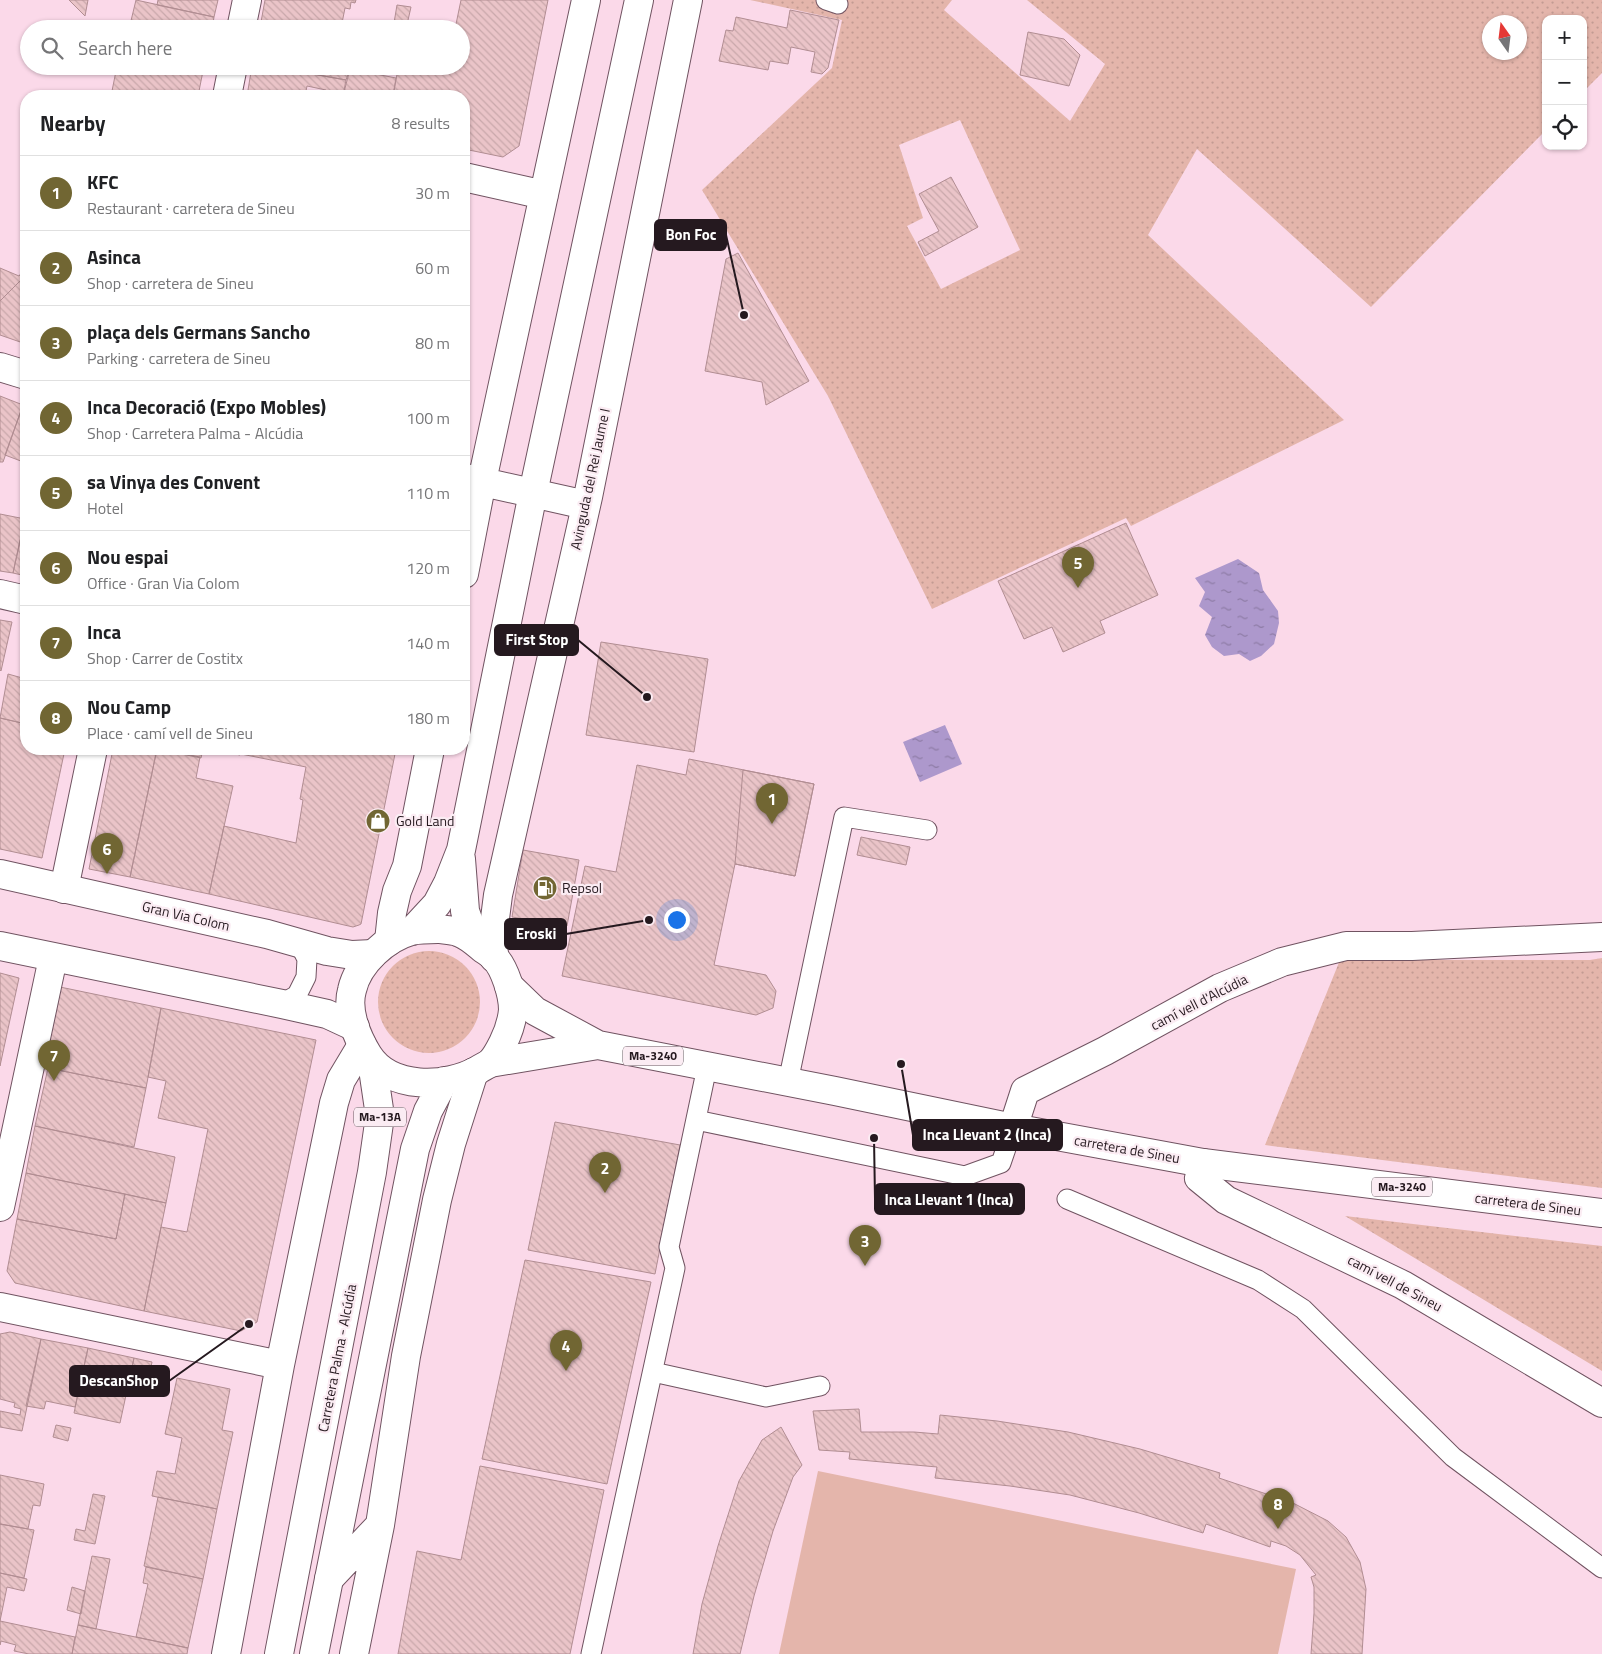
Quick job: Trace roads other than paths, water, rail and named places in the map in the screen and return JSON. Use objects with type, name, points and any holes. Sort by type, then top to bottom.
[{"type":"main road","points":[[243,20],[247,0]]},
{"type":"main road","points":[[470,511],[473,479],[544,195],[586,0]]},
{"type":"main road","points":[[363,1045],[350,1007],[351,991],[357,976],[391,942],[428,915],[437,904],[448,883],[461,850],[532,493],[639,0]]},
{"type":"main road","name":"Avinguda del Rei Jaume I","points":[[485,950],[493,934],[498,895],[586,505],[688,0]]},
{"type":"main road","points":[[228,90],[231,75]]},
{"type":"main road","points":[[470,178],[544,195]]},
{"type":"main road","points":[[0,366],[20,373]]},
{"type":"main road","points":[[473,479],[586,505]]},
{"type":"main road","points":[[0,594],[20,599]]},
{"type":"main road","points":[[64,888],[92,755]]},
{"type":"main road","points":[[391,942],[392,914],[397,892],[407,866],[429,755]]},
{"type":"main road","points":[[461,850],[462,891],[465,911],[485,950]]},
{"type":"main road","name":"Gran Via Colom","points":[[0,874],[267,934],[326,952],[352,955],[391,942]]},
{"type":"main road","points":[[391,942],[438,929],[460,933],[485,950]]},
{"type":"main road","name":"camí vell d'Alcúdia","points":[[1012,1128],[1025,1091],[1106,1051],[1220,988],[1282,962],[1346,946],[1412,946],[1602,937]]},
{"type":"main road","points":[[0,946],[326,1014],[363,1045]]},
{"type":"main road","name":"Ma-3240","points":[[363,1045],[388,1074],[406,1080],[423,1082],[444,1081],[465,1076],[482,1067],[499,1051],[508,1032],[513,1010],[509,986],[503,969],[485,950]]},
{"type":"main road","points":[[0,1207],[53,958]]},
{"type":"main road","name":"Ma-3240","points":[[509,986],[536,1011],[559,1026],[598,1045]]},
{"type":"main road","points":[[226,1654],[280,1365],[334,1102],[341,1080],[363,1045]]},
{"type":"main road","name":"Carretera Palma - Alcúdia","points":[[279,1654],[372,1172],[380,1116],[363,1045]]},
{"type":"main road","name":"Ma-3240","points":[[482,1067],[598,1045]]},
{"type":"main road","name":"carretera de Sineu","points":[[598,1045],[1012,1128],[1203,1163],[1602,1214]]},
{"type":"main road","points":[[354,1654],[380,1525],[406,1356],[437,1200],[454,1135],[482,1067]]},
{"type":"main road","name":"Ma-13A","points":[[329,1579],[415,1149],[428,1111],[444,1081]]},
{"type":"main road","name":"camí vell de Sineu","points":[[1203,1163],[1199,1178],[1226,1200],[1403,1284],[1602,1403]]},
{"type":"main road","points":[[0,1307],[280,1365]]},
{"type":"main road","points":[[314,1654],[329,1579],[380,1525]]},
{"type":"lane","points":[[788,1082],[844,818],[927,830]]},
{"type":"lane","points":[[282,1004],[297,995],[306,977],[307,959],[299,943]]},
{"type":"lane","points":[[591,1654],[675,1268],[669,1247],[707,1067]]},
{"type":"lane","points":[[696,1120],[965,1176],[1001,1163],[1012,1128]]},
{"type":"lane","points":[[1067,1199],[1258,1280],[1303,1309],[1453,1457],[1602,1568]]},
{"type":"lane","points":[[653,1372],[766,1396],[820,1386]]},
{"type":"water","points":[[1238,559],[1259,573],[1263,590],[1278,611],[1279,623],[1274,644],[1261,656],[1250,661],[1239,654],[1224,656],[1212,647],[1205,635],[1212,617],[1199,606],[1205,592],[1195,578]]},
{"type":"water","points":[[945,725],[962,764],[920,782],[903,742]]},
{"type":"place","name":"Bon Foc","points":[[744,315]]},
{"type":"place","name":"sa Vinya des Convent","points":[[1078,588]]},
{"type":"place","name":"First Stop","points":[[647,697]]},
{"type":"place","name":"Gold Land","points":[[378,821]]},
{"type":"place","name":"KFC","points":[[772,824]]},
{"type":"place","name":"Nou espai","points":[[107,874]]},
{"type":"place","name":"Repsol","points":[[545,888]]},
{"type":"place","name":"Eroski","points":[[649,920]]},
{"type":"place","name":"Inca Llevant 2 (Inca)","points":[[901,1064]]},
{"type":"place","name":"Inca","points":[[54,1081]]},
{"type":"place","name":"Inca Llevant 1 (Inca)","points":[[874,1138]]},
{"type":"place","name":"Asinca","points":[[605,1193]]},
{"type":"place","name":"plaça dels Germans Sancho","points":[[865,1266]]},
{"type":"place","name":"DescanShop","points":[[249,1324]]},
{"type":"place","name":"Inca Decoració (Expo Mobles)","points":[[566,1371]]},
{"type":"place","name":"Nou Camp","points":[[1278,1529]]}]
